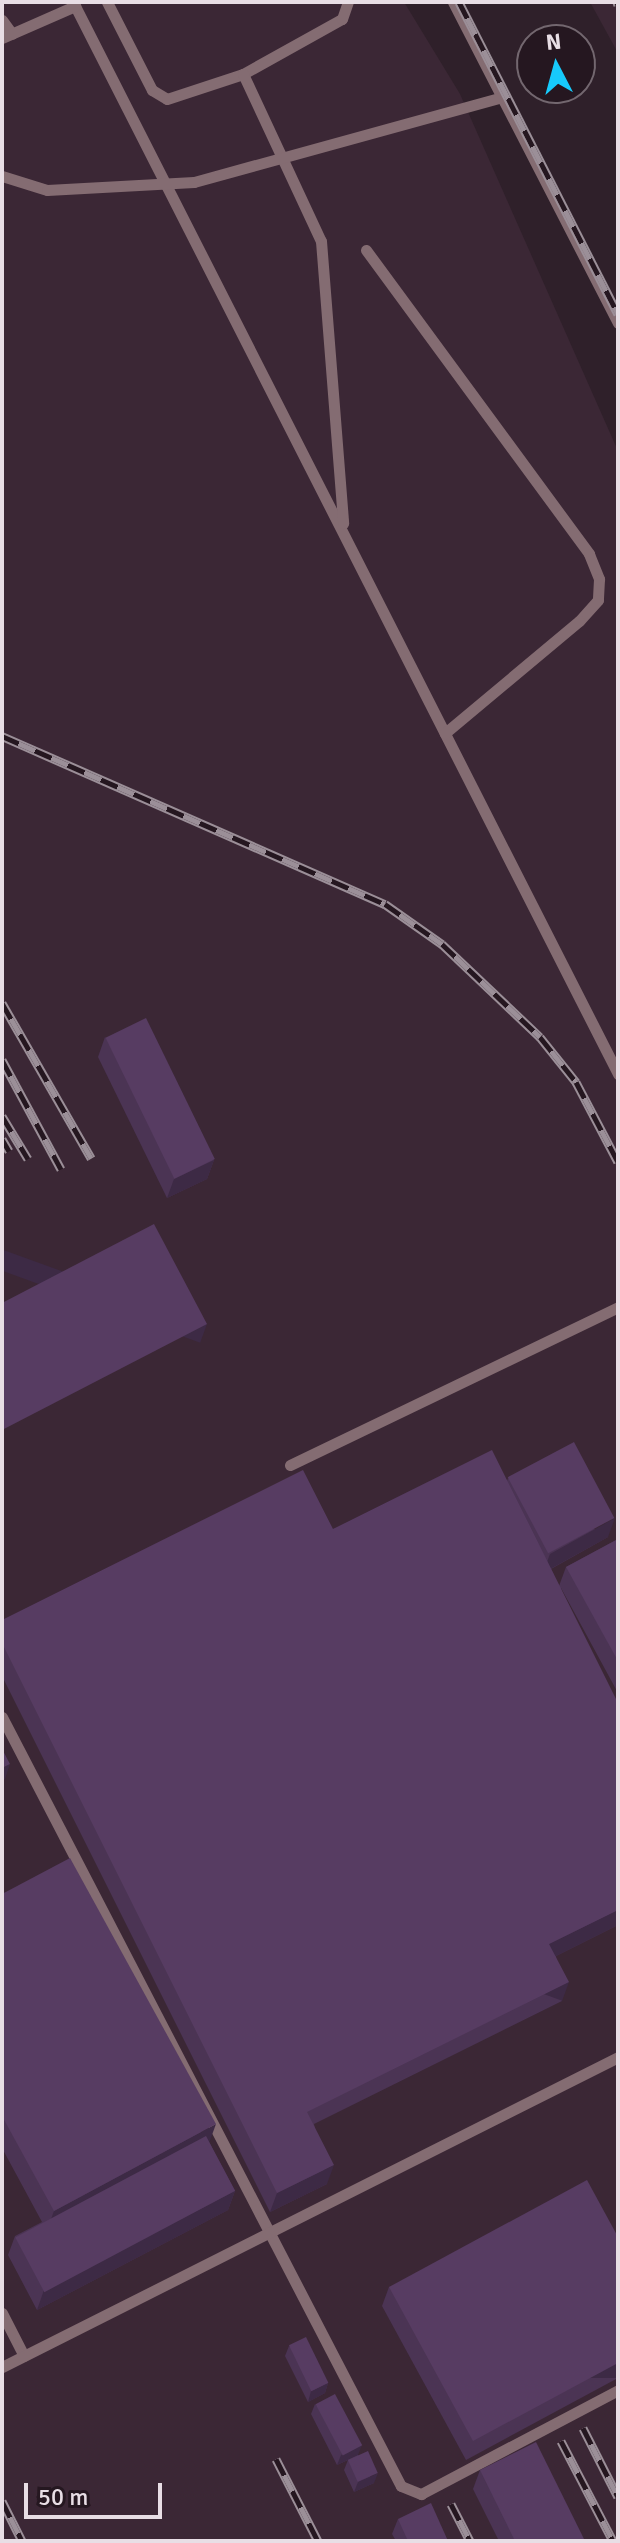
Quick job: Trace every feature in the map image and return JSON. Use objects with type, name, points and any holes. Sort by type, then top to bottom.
[{"type":"lane","points":[[107,2],[161,99],[243,74],[342,19],[348,2]]},
{"type":"lane","points":[[453,2],[618,323]]},
{"type":"lane","points":[[2,20],[7,36],[74,4],[618,1074]]},
{"type":"lane","points":[[243,74],[278,158],[321,241],[344,534]]},
{"type":"lane","points":[[2,176],[47,190],[168,184],[278,158],[502,97]]},
{"type":"lane","points":[[366,250],[589,554],[599,579],[598,600],[579,621],[445,733]]},
{"type":"lane","points":[[290,1465],[618,1307]]},
{"type":"lane","points":[[2,1717],[410,2493],[421,2494],[618,2390]]},
{"type":"lane","points":[[2,2367],[274,2235],[618,2057]]},
{"type":"lane","points":[[2,2313],[24,2356]]},
{"type":"shaded area","points":[[2,2],[404,2],[460,94],[618,451],[618,2541],[2,2541]]},
{"type":"shaded area","points":[[590,2],[618,2],[618,53]]},
{"type":"building","points":[[146,1018],[215,1159],[174,1179],[106,1038]]},
{"type":"building","points":[[154,1224],[207,1324],[2,1430],[2,1303]]},
{"type":"building","points":[[574,1442],[614,1518],[548,1553],[508,1477]]},
{"type":"building","points":[[492,1450],[618,1703],[618,1910],[549,1944],[569,1982],[307,2112],[334,2165],[277,2193],[2,1643],[2,1620],[303,1470],[333,1529]]},
{"type":"building","points":[[618,1539],[618,1661],[566,1567]]},
{"type":"building","points":[[2,1749],[10,1764],[2,1768]]},
{"type":"building","points":[[70,1858],[216,2124],[54,2211],[2,2116],[2,1894]]},
{"type":"building","points":[[206,2136],[235,2191],[44,2292],[15,2237]]},
{"type":"building","points":[[587,2180],[618,2237],[618,2363],[473,2441],[389,2287]]},
{"type":"building","points":[[306,2337],[328,2383],[311,2391],[289,2345]]},
{"type":"building","points":[[335,2394],[362,2445],[343,2456],[316,2404]]},
{"type":"building","points":[[536,2442],[585,2541],[515,2541],[480,2470]]},
{"type":"building","points":[[368,2451],[378,2473],[358,2482],[348,2460]]},
{"type":"building","points":[[431,2503],[448,2541],[408,2541],[398,2519]]},
{"type":"railway","points":[[459,2],[618,314]]},
{"type":"railway","points":[[2,736],[385,904],[442,944],[540,1037],[576,1082],[618,1162]]},
{"type":"railway","points":[[2,1003],[91,1158]]},
{"type":"railway","points":[[2,1060],[61,1169]]},
{"type":"railway","points":[[2,1116],[28,1159]]},
{"type":"railway","points":[[2,1139],[9,1151]]},
{"type":"railway","points":[[583,2428],[618,2497]]},
{"type":"railway","points":[[561,2441],[613,2541]]},
{"type":"railway","points":[[276,2459],[318,2541]]},
{"type":"railway","points":[[2,2501],[22,2541]]},
{"type":"railway","points":[[451,2504],[470,2541]]}]
